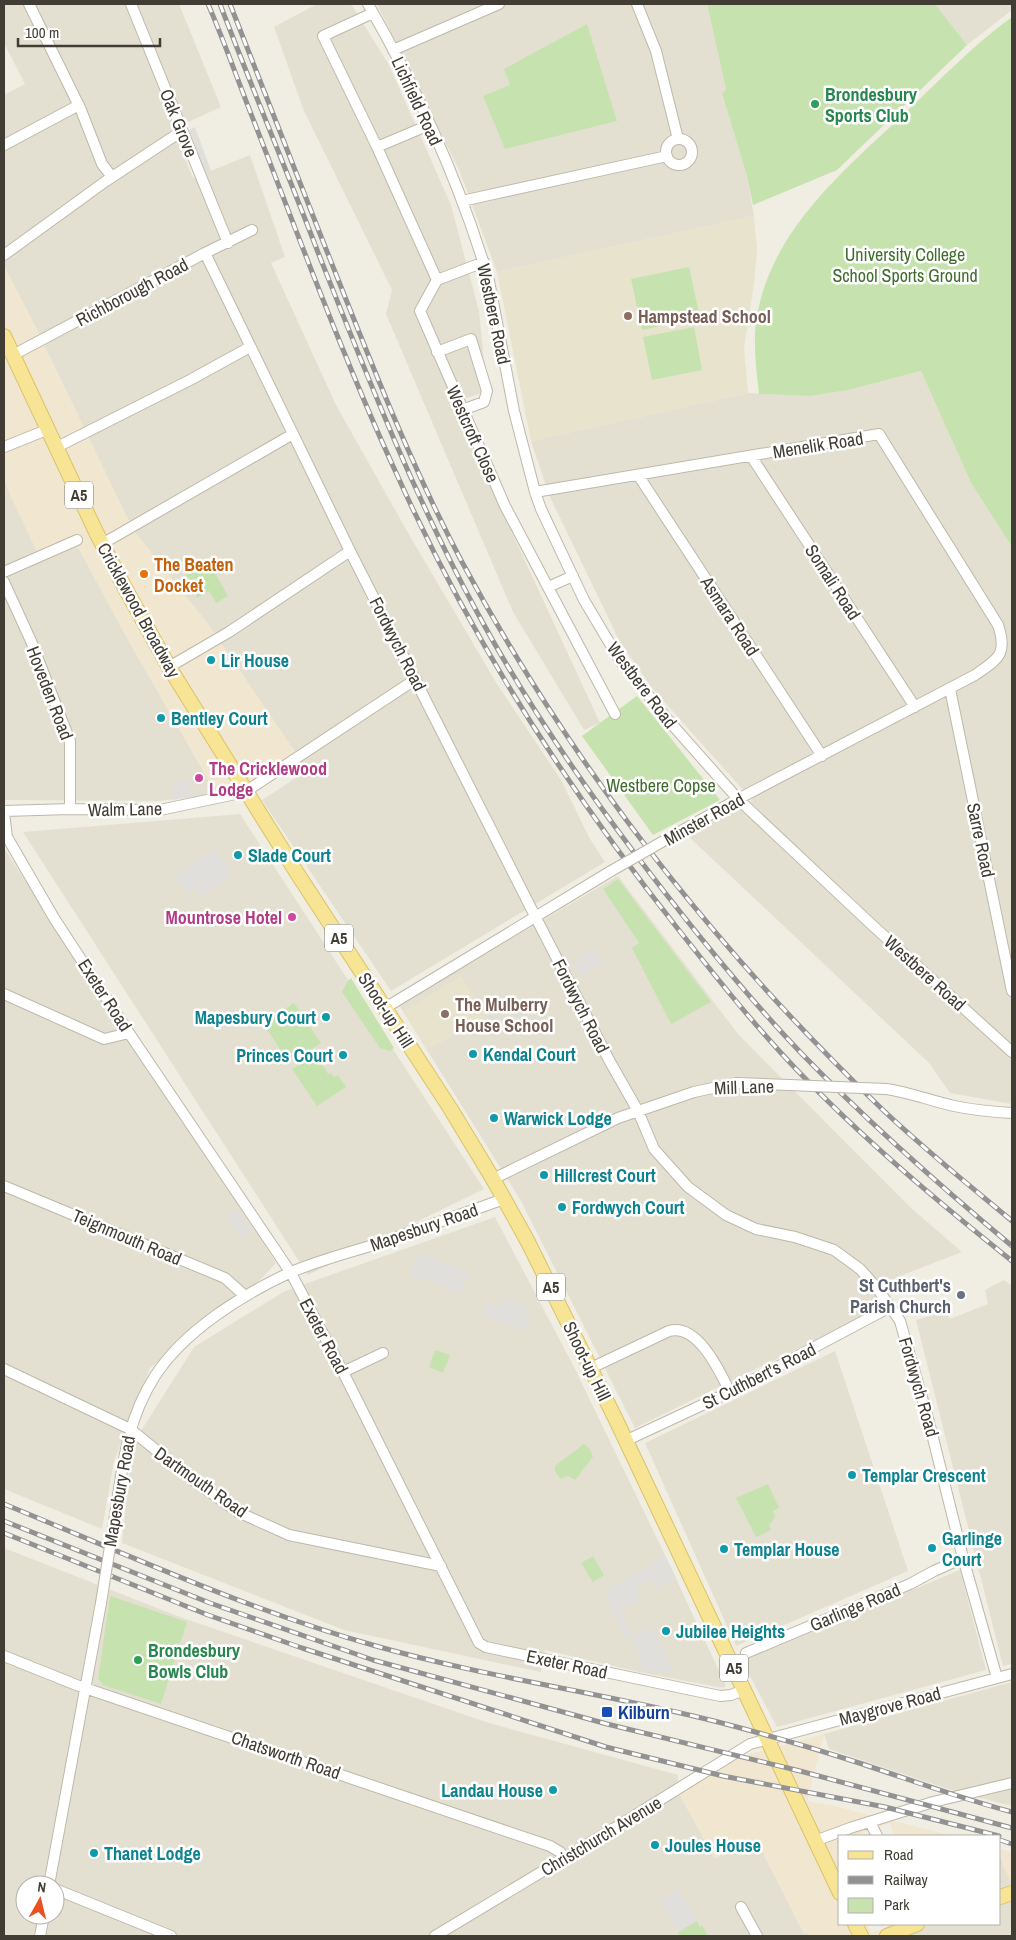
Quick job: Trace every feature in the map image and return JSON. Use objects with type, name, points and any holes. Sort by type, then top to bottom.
[{"type":"main road","name":"Cricklewood Broadway","points":[[4,336],[102,544],[169,668],[297,873]]},
{"type":"main road","name":"Shoot-up Hill","points":[[297,873],[450,1108],[493,1179],[553,1289],[767,1739]]},
{"type":"main road","name":"A5","points":[[767,1739],[838,1889]]},
{"type":"main road","points":[[887,1936],[914,1925]]},
{"type":"street","points":[[30,4],[79,105],[102,164],[112,177]]},
{"type":"street","name":"Oak Grove","points":[[131,4],[228,242]]},
{"type":"street","name":"Lichfield Road","points":[[368,4],[430,125],[462,201]]},
{"type":"street","points":[[393,50],[477,8],[499,4]]},
{"type":"street","points":[[637,4],[656,51],[678,139]]},
{"type":"street","points":[[373,14],[323,36],[377,147],[437,280],[484,262]]},
{"type":"street","points":[[4,145],[79,105]]},
{"type":"street","points":[[377,147],[422,128]]},
{"type":"street","points":[[4,255],[112,177],[182,131]]},
{"type":"street","points":[[678,139],[686,141],[692,148],[689,161],[681,165],[677,165],[669,160],[667,156],[668,145],[678,139]]},
{"type":"street","points":[[462,201],[667,156]]},
{"type":"street","name":"Westbere Road","points":[[462,201],[489,281],[514,411],[535,492],[541,509],[584,600],[619,659],[668,720],[738,799],[911,960],[1011,1047]]},
{"type":"street","name":"Richborough Road","points":[[13,354],[252,230]]},
{"type":"street","name":"Fordwych Road","points":[[205,254],[350,551],[609,1060],[638,1111],[654,1149],[688,1187],[726,1215],[756,1229],[795,1237],[834,1250],[860,1269],[900,1321],[929,1422],[997,1678]]},
{"type":"street","name":"Westcroft Close","points":[[437,280],[420,311],[505,506],[615,714]]},
{"type":"street","points":[[437,352],[471,339],[487,391],[484,402],[462,410]]},
{"type":"street","points":[[57,447],[190,380],[250,347]]},
{"type":"street","points":[[4,447],[49,429]]},
{"type":"street","points":[[102,544],[293,434]]},
{"type":"street","name":"Menelik Road","points":[[535,492],[879,434],[998,625]]},
{"type":"street","name":"Somali Road","points":[[750,456],[915,707]]},
{"type":"street","name":"Asmara Road","points":[[638,475],[822,756]]},
{"type":"street","points":[[4,572],[77,540]]},
{"type":"street","points":[[169,668],[228,632],[350,551]]},
{"type":"street","points":[[548,587],[573,576]]},
{"type":"street","name":"Hoveden Road","points":[[4,582],[31,641],[70,741],[70,809]]},
{"type":"street","name":"Minster Road","points":[[385,1008],[535,916],[667,839],[738,799],[975,675],[996,660],[1003,646],[998,625]]},
{"type":"street","points":[[245,792],[416,679]]},
{"type":"street","name":"Sarre Road","points":[[950,689],[1012,990]]},
{"type":"street","name":"Walm Lane","points":[[4,812],[70,809],[160,810],[245,792]]},
{"type":"street","name":"Exeter Road","points":[[4,812],[7,837],[54,918],[290,1273],[343,1372],[479,1643],[726,1697],[744,1690]]},
{"type":"street","points":[[4,994],[104,1039],[129,1033]]},
{"type":"street","name":"Mill Lane","points":[[493,1179],[610,1121],[706,1088],[736,1084],[886,1089],[901,1091],[954,1106],[1012,1113]]},
{"type":"street","name":"Teignmouth Road","points":[[4,1186],[225,1278],[245,1296]]},
{"type":"street","name":"Mapesbury Road","points":[[51,1875],[101,1603],[124,1456],[130,1429],[155,1376],[178,1348],[204,1325],[245,1296],[290,1273],[504,1199]]},
{"type":"street","name":"St Cuthbert's Road","points":[[625,1441],[730,1392],[890,1307]]},
{"type":"street","points":[[591,1368],[669,1330],[680,1329],[691,1335],[710,1356],[730,1392]]},
{"type":"street","points":[[343,1372],[382,1353]]},
{"type":"street","name":"Dartmouth Road","points":[[4,1369],[130,1429],[193,1480],[238,1512],[289,1535],[440,1566]]},
{"type":"street","name":"Garlinge Road","points":[[746,1654],[910,1584],[934,1570],[964,1558]]},
{"type":"street","name":"Chatsworth Road","points":[[4,1656],[86,1688],[550,1846],[560,1852],[565,1859]]},
{"type":"street","name":"Maygrove Road","points":[[767,1739],[1012,1674]]},
{"type":"street","name":"Christchurch Avenue","points":[[435,1936],[565,1859],[750,1744],[767,1739]]},
{"type":"street","points":[[815,1841],[933,1802],[1012,1783]]},
{"type":"street","points":[[870,1822],[876,1835]]},
{"type":"street","points":[[65,1893],[170,1936]]},
{"type":"street","points":[[741,1907],[757,1936]]},
{"type":"shaded area","points":[[4,4],[179,4],[221,107],[173,129],[193,178],[250,155],[285,257],[271,263],[336,405],[411,538],[497,684],[561,780],[590,839],[605,862],[391,991],[262,800],[305,772],[297,755],[208,624],[133,530],[35,326],[4,266],[4,95],[25,84],[4,43]]},
{"type":"shaded area","points":[[317,4],[351,4],[389,65],[451,205],[479,311],[487,391],[452,403],[600,723],[584,730],[513,612],[386,314],[392,290],[304,111],[274,27]]},
{"type":"shaded area","points":[[377,4],[707,4],[726,89],[722,95],[747,176],[754,216],[497,272],[460,172]]},
{"type":"shaded area","points":[[935,4],[1012,4],[1012,10],[967,45]]},
{"type":"shaded area","points":[[195,127],[211,171],[200,175],[185,136],[189,130]]},
{"type":"shaded area","name":"Hampstead School","points":[[754,216],[757,250],[744,348],[748,393],[531,441],[497,272]]},
{"type":"shaded area","points":[[4,266],[35,326],[133,530],[208,624],[297,755],[247,790],[217,795],[127,638],[78,547],[38,554],[11,497],[4,478]]},
{"type":"shaded area","points":[[921,371],[971,483],[1012,547],[1012,1104],[950,1093],[929,1063],[686,834],[752,800],[652,688],[620,642],[549,495],[531,441],[748,393],[811,396],[848,390]]},
{"type":"shaded area","points":[[4,478],[11,497],[78,547],[127,638],[217,795],[157,801],[4,800]]},
{"type":"shaded area","points":[[184,778],[193,796],[173,800],[173,783]]},
{"type":"shaded area","points":[[240,814],[484,1189],[308,1275],[23,832]]},
{"type":"shaded area","points":[[4,848],[276,1263],[245,1296],[224,1306],[150,1368],[114,1461],[102,1529],[4,1489]]},
{"type":"shaded area","points":[[215,848],[231,875],[200,897],[194,888],[186,894],[175,875]]},
{"type":"shaded area","points":[[618,876],[738,1034],[911,1208],[962,1252],[895,1278],[877,1310],[635,1428],[521,1201],[399,1005]]},
{"type":"shaded area","points":[[593,948],[604,964],[581,976],[573,962]]},
{"type":"shaded area","name":"The Mulberry House School","points":[[461,976],[487,1016],[427,1050],[404,1011]]},
{"type":"shaded area","points":[[238,1209],[252,1231],[244,1237],[235,1233],[234,1222],[227,1224],[233,1210]]},
{"type":"shaded area","points":[[495,1217],[574,1367],[726,1686],[723,1688],[639,1672],[545,1650],[541,1672],[344,1630],[122,1543],[132,1445],[194,1347],[285,1291]]},
{"type":"shaded area","points":[[417,1253],[469,1271],[461,1293],[409,1275]]},
{"type":"shaded area","points":[[1004,1280],[1012,1286],[1012,1664],[1003,1666],[916,1320],[946,1311],[950,1319],[988,1304],[985,1290]]},
{"type":"shaded area","points":[[504,1299],[526,1306],[524,1314],[531,1316],[526,1331],[481,1315],[485,1302],[501,1307]]},
{"type":"shaded area","points":[[835,1351],[908,1571],[736,1646],[645,1443]]},
{"type":"shaded area","points":[[4,1548],[180,1617],[489,1723],[678,1775],[678,1792],[715,1858],[756,1839],[804,1934],[807,1933],[809,1936],[4,1936]]},
{"type":"shaded area","points":[[665,1555],[676,1578],[656,1588],[652,1579],[635,1587],[641,1601],[620,1610],[632,1636],[624,1639],[605,1591],[650,1566]]},
{"type":"shaded area","points":[[960,1570],[986,1670],[777,1727],[742,1661]]},
{"type":"shaded area","points":[[653,1627],[674,1672],[644,1671],[632,1637]]},
{"type":"shaded area","points":[[1012,1682],[1012,1806],[957,1792],[829,1749],[824,1734]]},
{"type":"shaded area","points":[[824,1734],[807,1801],[949,1835],[894,1835],[890,1823],[857,1835],[838,1835],[838,1925],[868,1925],[872,1933],[892,1925],[902,1925],[907,1936],[809,1936],[807,1933],[804,1934],[756,1839],[714,1858],[678,1792],[736,1758]]},
{"type":"shaded area","points":[[1001,1849],[1012,1852],[1012,1884],[1003,1866]]},
{"type":"shaded area","points":[[1001,1858],[1012,1884],[1012,1936],[907,1936],[902,1925],[1001,1925]]},
{"type":"shaded area","points":[[678,1888],[697,1921],[678,1932],[659,1899]]},
{"type":"green space","name":"Brondesbury Sports Club","points":[[707,4],[935,4],[967,45],[837,170],[753,205],[747,176],[722,94],[726,89]]},
{"type":"green space","name":"University College School Sports Ground","points":[[1012,17],[1012,547],[971,483],[921,371],[848,390],[811,396],[759,394],[755,342],[756,321],[767,280],[780,252],[796,226],[837,178],[957,63]]},
{"type":"green space","points":[[587,24],[617,121],[505,149],[483,96],[510,85],[504,69]]},
{"type":"green space","points":[[689,267],[700,318],[642,330],[631,279]]},
{"type":"green space","points":[[694,327],[702,370],[652,380],[643,337]]},
{"type":"green space","points":[[207,558],[228,596],[216,603],[209,591],[197,598],[183,570]]},
{"type":"green space","name":"Westbere Copse","points":[[637,696],[720,800],[653,835],[582,736]]},
{"type":"green space","points":[[618,879],[711,1002],[671,1024],[632,948],[639,943],[603,889]]},
{"type":"green space","points":[[351,978],[394,1048],[390,1051],[380,1048],[342,992]]},
{"type":"green space","points":[[294,1003],[321,1043],[289,1063],[263,1023]]},
{"type":"green space","points":[[315,1054],[328,1074],[331,1073],[334,1077],[338,1075],[346,1087],[317,1106],[292,1069]]},
{"type":"green space","points":[[435,1350],[450,1355],[443,1373],[429,1367]]},
{"type":"green space","points":[[584,1444],[590,1449],[593,1457],[575,1480],[568,1476],[560,1479],[555,1466]]},
{"type":"green space","points":[[768,1484],[779,1508],[773,1511],[775,1516],[769,1524],[771,1530],[756,1537],[736,1498]]},
{"type":"green space","points":[[593,1556],[604,1575],[593,1582],[581,1563]]},
{"type":"green space","name":"Brondesbury Bowls Club","points":[[110,1596],[187,1622],[161,1704],[103,1685],[98,1679]]},
{"type":"green space","points":[[697,1921],[700,1927],[702,1925],[708,1936],[680,1936],[678,1932]]},
{"type":"railway","points":[[208,4],[324,302],[398,477],[426,537],[457,596],[524,712],[560,768],[637,876],[765,1035],[847,1120],[928,1192],[1012,1261]]},
{"type":"railway","points":[[220,4],[355,346],[412,481],[454,569],[494,643],[531,704],[570,764],[633,851],[757,1005],[826,1079],[931,1176],[1012,1246]]},
{"type":"railway","points":[[230,4],[372,365],[406,445],[462,562],[505,638],[551,712],[651,853],[705,920],[762,985],[821,1049],[883,1110],[930,1153],[1012,1221]]},
{"type":"railway","points":[[4,1504],[188,1580],[328,1632],[418,1657],[633,1702],[735,1727],[822,1751],[953,1795],[1012,1812]]},
{"type":"railway","points":[[4,1521],[210,1603],[373,1660],[607,1724],[800,1771],[1012,1828]]},
{"type":"railway","points":[[4,1533],[208,1615],[302,1648],[606,1747],[723,1776],[885,1807],[995,1835]]},
{"type":"railway","points":[[1001,1840],[1012,1844]]},
{"type":"place","name":"Brondesbury Sports Club","points":[[815,104]]},
{"type":"place","name":"Hampstead School","points":[[628,316]]},
{"type":"place","name":"The Beaten Docket","points":[[144,574]]},
{"type":"place","name":"Lir House","points":[[211,660]]},
{"type":"place","name":"Bentley Court","points":[[161,718]]},
{"type":"place","name":"The Cricklewood Lodge","points":[[199,778]]},
{"type":"place","name":"Slade Court","points":[[238,855]]},
{"type":"place","name":"Mountrose Hotel","points":[[292,917]]},
{"type":"place","name":"The Mulberry House School","points":[[445,1014]]},
{"type":"place","name":"Mapesbury Court","points":[[326,1017]]},
{"type":"place","name":"Kendal Court","points":[[473,1054]]},
{"type":"place","name":"Princes Court","points":[[343,1055]]},
{"type":"place","name":"Warwick Lodge","points":[[494,1118]]},
{"type":"place","name":"Hillcrest Court","points":[[544,1175]]},
{"type":"place","name":"Fordwych Court","points":[[562,1207]]},
{"type":"place","name":"St Cuthbert's Parish Church","points":[[961,1295]]},
{"type":"place","name":"Templar Crescent","points":[[852,1475]]},
{"type":"place","name":"Garlinge Court","points":[[932,1548]]},
{"type":"place","name":"Templar House","points":[[724,1549]]},
{"type":"place","name":"Jubilee Heights","points":[[666,1631]]},
{"type":"place","name":"Brondesbury Bowls Club","points":[[138,1660]]},
{"type":"place","name":"Kilburn","points":[[607,1712]]},
{"type":"place","name":"Landau House","points":[[553,1790]]},
{"type":"place","name":"Joules House","points":[[655,1845]]},
{"type":"place","name":"Thanet Lodge","points":[[94,1853]]}]
